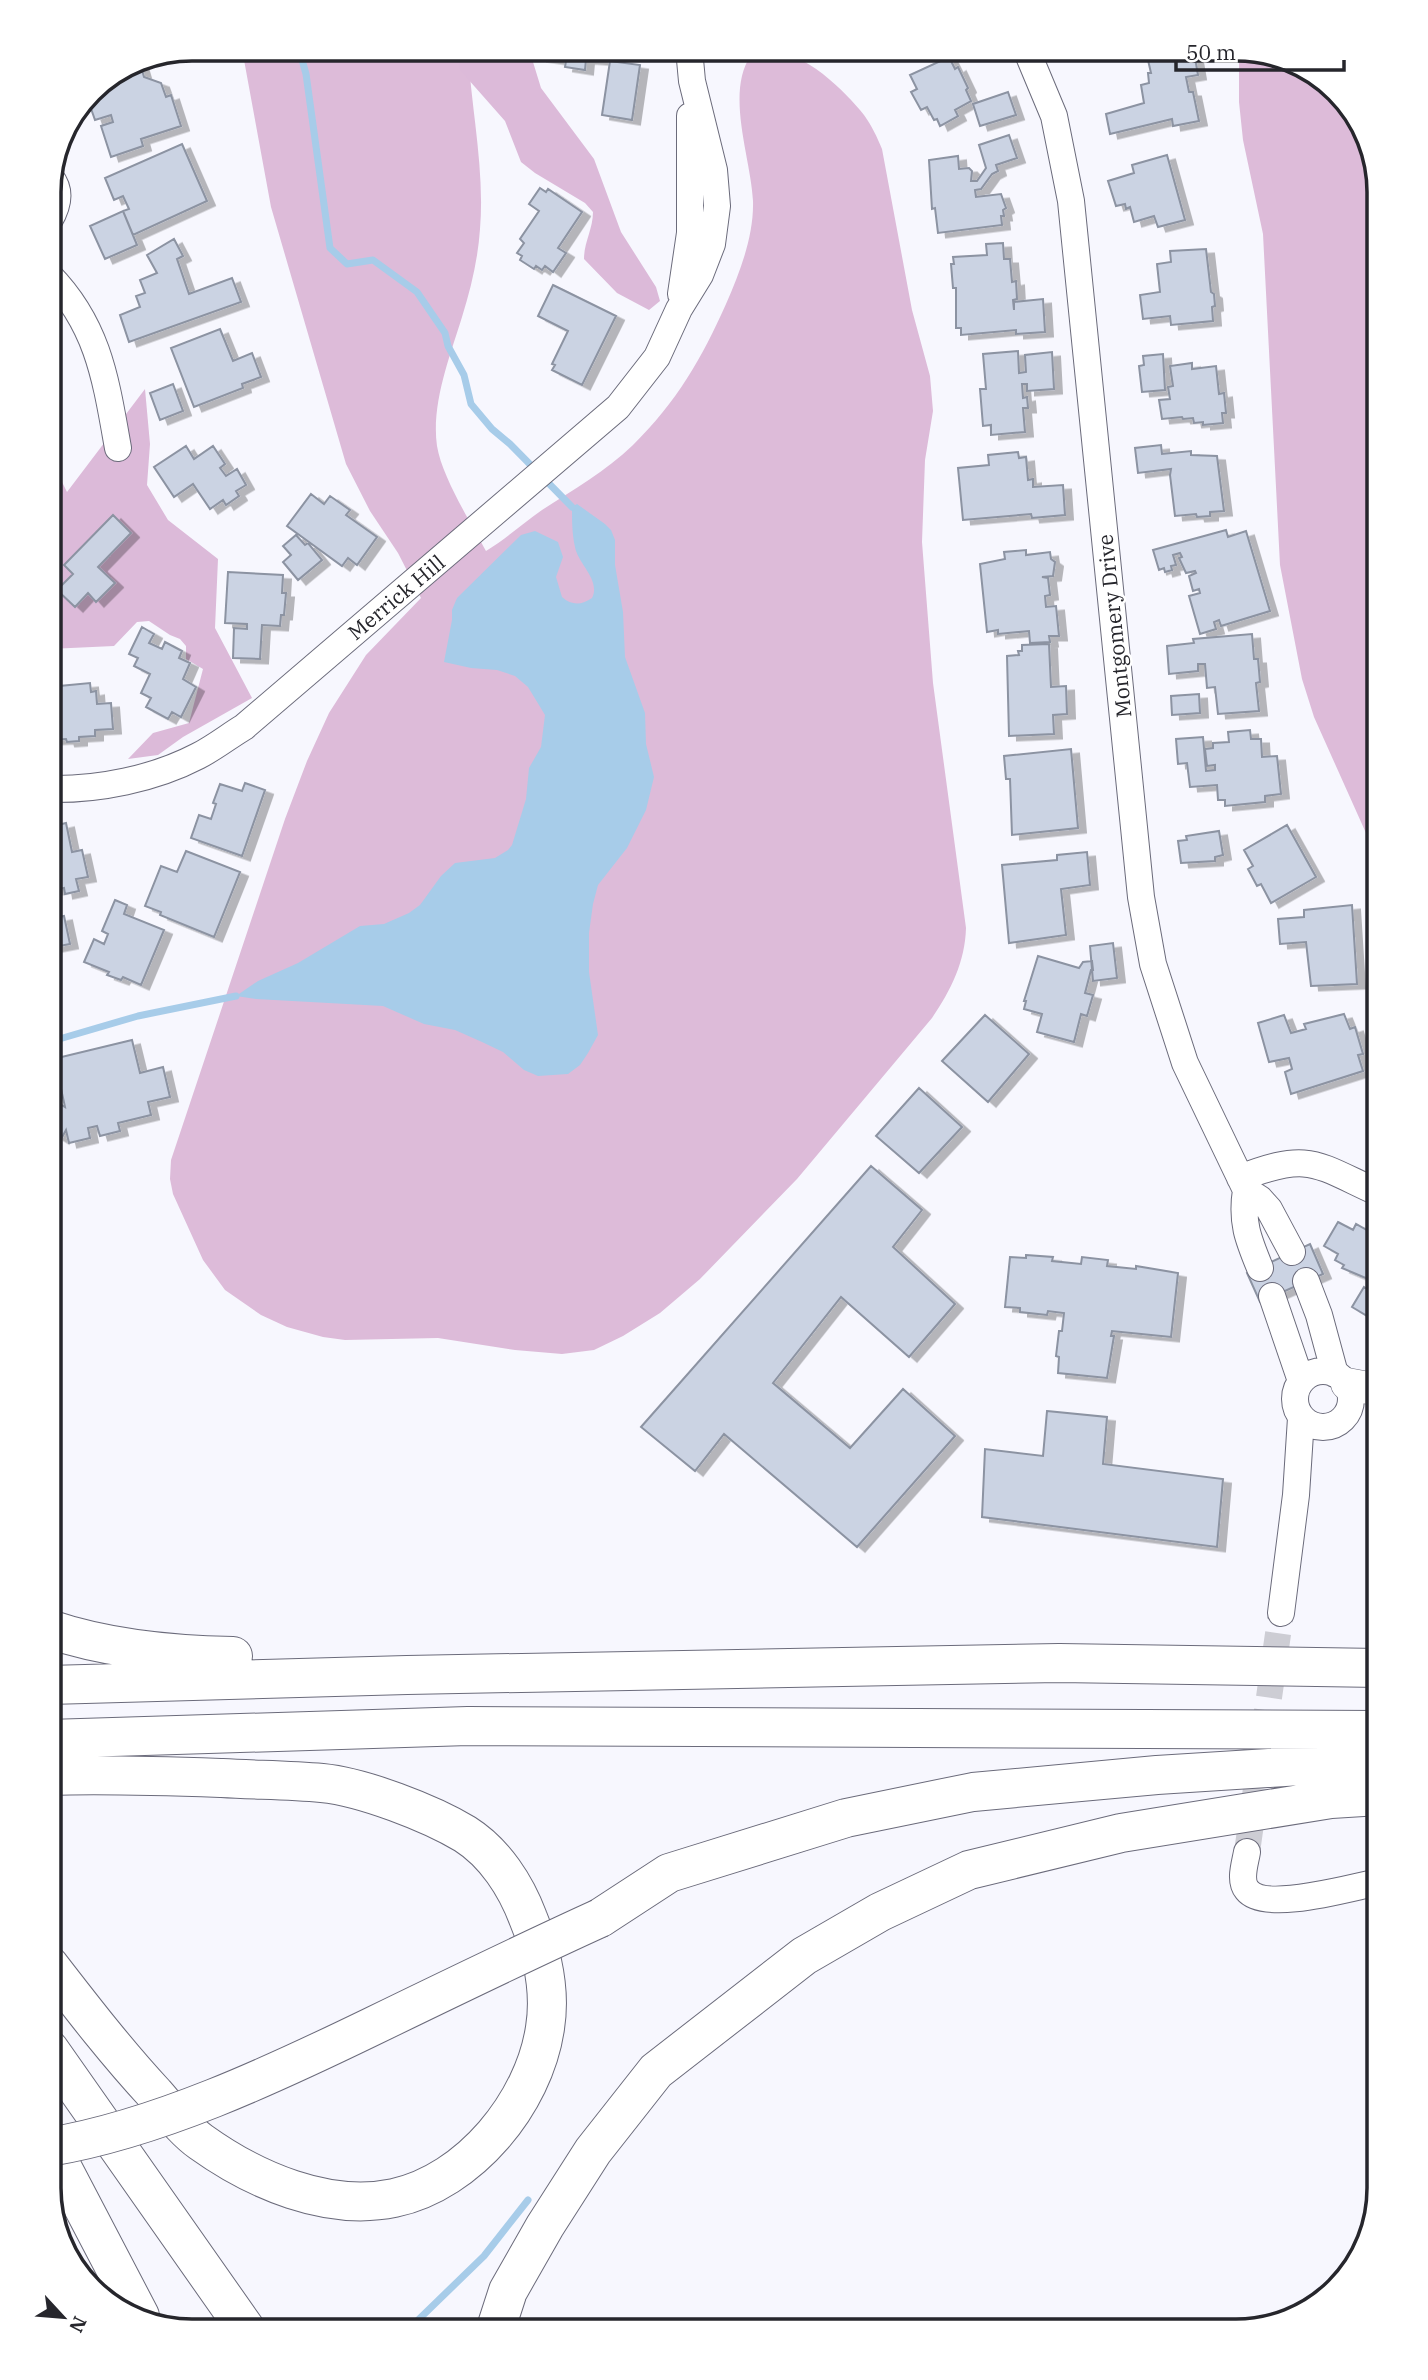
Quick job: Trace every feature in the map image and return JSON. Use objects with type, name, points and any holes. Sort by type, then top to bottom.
[{"type":"highway","points":[[61,1632],[124,1648],[193,1656],[365,1656],[415,1661],[472,1674]]},
{"type":"highway","points":[[61,1685],[1059,1663],[1367,1668]]},
{"type":"highway","points":[[61,1739],[468,1726],[1367,1730]]},
{"type":"highway","points":[[61,2143],[130,2127],[215,2098],[316,2054],[600,1918],[669,1873],[846,1818],[960,1794],[1157,1775],[1367,1762]]},
{"type":"highway","points":[[61,1776],[126,1774],[325,1783],[379,1797],[435,1817],[469,1836],[518,1890],[536,1937],[545,1975],[546,2025],[531,2076],[500,2128],[468,2162],[434,2184],[394,2198],[346,2200],[321,2197],[280,2185],[238,2165],[198,2140],[124,2060],[61,1980]]},
{"type":"highway","points":[[499,2318],[508,2291],[545,2226],[593,2151],[656,2071],[804,1956],[880,1912],[969,1870],[1121,1833],[1331,1799],[1367,1797]]},
{"type":"highway","points":[[61,2066],[238,2318]]},
{"type":"highway","points":[[61,2166],[134,2305]]},
{"type":"street","name":"Merrick Hill","points":[[62,788],[99,786],[157,772],[198,756],[244,727],[618,407],[657,357],[679,309],[690,233],[690,62]]},
{"type":"street","name":"Montgomery Drive","points":[[1031,62],[1054,116],[1071,201],[1141,897],[1153,964],[1185,1063],[1243,1184],[1269,1209],[1292,1252]]},
{"type":"street","points":[[62,290],[72,302],[91,337],[103,369],[118,448]]},
{"type":"street","points":[[1243,1184],[1264,1169],[1301,1161],[1330,1169],[1367,1187]]},
{"type":"street","name":"Montgomery Drive","points":[[1243,1184],[1245,1230],[1260,1268]]},
{"type":"street","points":[[1306,1281],[1353,1391],[1343,1419],[1331,1427],[1313,1423],[1296,1409],[1294,1399],[1301,1381],[1317,1371],[1326,1371],[1353,1391]]},
{"type":"street","points":[[1272,1296],[1301,1381]]},
{"type":"street","points":[[1281,1612],[1296,1495],[1313,1423]]},
{"type":"street","points":[[1247,1852],[1243,1878],[1245,1888],[1253,1895],[1274,1901],[1367,1884]]},
{"type":"shaded area","points":[[244,62],[469,62],[481,184],[480,229],[471,284],[439,397],[436,430],[437,446],[445,472],[486,551],[601,472],[633,445],[675,396],[707,343],[726,304],[745,254],[753,214],[740,107],[740,88],[748,62],[804,62],[813,67],[842,91],[864,115],[882,149],[912,310],[930,376],[933,411],[925,460],[922,542],[933,683],[966,928],[963,952],[951,986],[932,1018],[797,1179],[700,1279],[660,1313],[594,1350],[562,1354],[438,1338],[345,1340],[287,1327],[261,1315],[225,1290],[203,1260],[173,1194],[170,1179],[171,1160],[285,819],[307,761],[329,713],[366,655],[421,598],[346,464],[271,207]]},
{"type":"shaded area","points":[[458,62],[533,62],[541,88],[594,159],[621,232],[656,287],[660,301],[649,310],[617,293],[584,259],[593,212],[585,203],[521,162],[505,121],[460,70]]},
{"type":"shaded area","points":[[1239,62],[1278,68],[1309,83],[1345,119],[1357,142],[1366,175],[1367,835],[1314,717],[1302,679],[1280,565],[1263,234],[1243,140]]},
{"type":"shaded area","points":[[145,389],[150,444],[147,485],[168,520],[218,559],[215,628],[252,698],[183,737],[158,755],[128,759],[153,733],[189,723],[203,669],[186,659],[186,646],[180,639],[149,621],[137,622],[114,646],[62,648],[62,482],[67,492]]},
{"type":"water","points":[[577,504],[605,524],[615,540],[615,565],[623,612],[625,657],[645,713],[646,744],[654,777],[646,810],[627,848],[598,885],[593,904],[589,933],[589,972],[598,1035],[580,1065],[568,1074],[538,1076],[524,1070],[503,1052],[482,1042],[455,1030],[424,1024],[383,1006],[236,996],[258,981],[298,963],[360,926],[384,924],[409,913],[420,905],[441,876],[455,863],[495,858],[512,845],[526,799],[529,768],[541,747],[545,715],[528,687],[515,676],[497,670],[444,662],[452,610],[457,598],[521,535],[535,531],[558,542],[563,557],[556,577],[562,597],[577,604],[592,598],[594,585],[574,542],[572,507]]},
{"type":"building","points":[[566,62],[586,62],[585,70],[565,67]]},
{"type":"building","points":[[610,62],[640,65],[632,120],[602,115]]},
{"type":"building","points":[[938,62],[952,62],[955,69],[958,67],[971,101],[955,110],[958,116],[940,126],[927,107],[921,110],[911,92],[917,89],[910,75]]},
{"type":"building","points":[[1148,62],[1196,62],[1198,75],[1186,77],[1189,92],[1193,92],[1199,121],[1173,126],[1172,119],[1110,134],[1106,114],[1144,103],[1141,85],[1149,83],[1148,73],[1151,73]]},
{"type":"building","points":[[142,71],[144,77],[161,83],[166,97],[171,95],[181,126],[141,139],[143,146],[111,157],[101,126],[113,122],[111,115],[95,120],[91,109],[99,99],[119,83]]},
{"type":"building","points":[[1008,92],[1016,115],[980,126],[973,104]]},
{"type":"building","points":[[1009,135],[1017,158],[996,165],[998,171],[992,174],[981,189],[975,190],[976,197],[1001,194],[1006,208],[1003,210],[1004,216],[1001,216],[1002,225],[938,233],[935,208],[932,209],[929,160],[958,156],[959,169],[969,168],[972,171],[971,181],[977,181],[986,168],[979,145]]},
{"type":"building","points":[[182,144],[207,201],[133,235],[123,211],[129,209],[123,196],[114,200],[105,178]]},
{"type":"building","points":[[1167,155],[1185,220],[1158,227],[1154,216],[1134,222],[1130,207],[1126,209],[1125,204],[1116,206],[1108,181],[1134,173],[1132,165]]},
{"type":"building","points":[[540,188],[546,192],[548,189],[582,212],[558,248],[566,253],[553,272],[545,266],[542,270],[536,266],[534,269],[520,260],[522,256],[517,253],[524,243],[520,239],[539,211],[529,204]]},
{"type":"building","points":[[123,211],[137,245],[105,259],[90,226]]},
{"type":"building","points":[[174,239],[183,256],[177,259],[189,294],[232,278],[241,302],[129,342],[120,315],[140,307],[136,296],[145,293],[140,280],[157,273],[147,255]]},
{"type":"building","points":[[1003,243],[1004,259],[1010,259],[1012,282],[1016,281],[1017,299],[1013,300],[1014,310],[1014,302],[1043,299],[1045,332],[1016,334],[1016,330],[961,335],[961,328],[956,328],[956,288],[953,288],[951,264],[954,264],[953,257],[987,255],[986,244]]},
{"type":"building","points":[[1206,249],[1211,292],[1214,294],[1213,321],[1171,325],[1170,316],[1143,319],[1140,295],[1160,292],[1157,264],[1171,262],[1170,251]]},
{"type":"building","points":[[553,285],[616,316],[582,385],[552,370],[555,365],[552,364],[568,331],[538,316]]},
{"type":"building","points":[[220,329],[233,361],[252,353],[261,377],[242,384],[243,388],[194,407],[171,348]]},
{"type":"building","points":[[1018,351],[1019,373],[1026,372],[1025,355],[1052,352],[1054,389],[1027,391],[1027,384],[1022,384],[1023,398],[1027,397],[1028,408],[1023,408],[1025,432],[991,435],[991,425],[983,426],[980,389],[986,389],[983,354]]},
{"type":"building","points":[[1163,354],[1165,390],[1142,392],[1139,366],[1144,365],[1143,356]]},
{"type":"building","points":[[1192,363],[1192,369],[1216,366],[1219,394],[1224,393],[1226,413],[1222,413],[1223,423],[1203,425],[1203,422],[1194,423],[1193,418],[1182,417],[1162,419],[1159,400],[1170,399],[1168,387],[1173,386],[1170,366]]},
{"type":"building","points":[[173,384],[183,411],[160,420],[150,393]]},
{"type":"building","points":[[1161,445],[1162,454],[1191,451],[1191,455],[1217,456],[1224,511],[1210,512],[1210,516],[1175,516],[1171,469],[1138,473],[1135,448]]},
{"type":"building","points":[[186,446],[194,459],[213,446],[225,464],[220,468],[226,476],[237,469],[246,485],[236,491],[239,496],[226,505],[223,500],[210,509],[193,484],[174,497],[154,467]]},
{"type":"building","points":[[1018,452],[1019,458],[1026,457],[1028,480],[1033,479],[1033,487],[1063,485],[1065,515],[1032,518],[1031,514],[963,520],[958,468],[989,465],[988,455]]},
{"type":"building","points":[[311,494],[324,504],[330,496],[350,510],[346,515],[377,537],[357,565],[348,558],[342,566],[287,526]]},
{"type":"building","points":[[113,515],[131,533],[98,567],[115,583],[96,602],[88,593],[75,607],[62,595],[62,585],[73,574],[64,565]]},
{"type":"building","points":[[1226,530],[1228,537],[1246,531],[1270,611],[1221,626],[1219,620],[1214,622],[1216,629],[1200,634],[1189,596],[1200,593],[1199,589],[1193,591],[1189,576],[1196,573],[1195,571],[1186,573],[1179,558],[1182,557],[1180,553],[1173,555],[1176,565],[1171,566],[1172,570],[1159,570],[1153,550]]},
{"type":"building","points":[[296,535],[305,545],[308,543],[322,560],[298,580],[283,562],[291,555],[283,546]]},
{"type":"building","points":[[1026,550],[1026,555],[1050,552],[1051,559],[1055,562],[1053,576],[1042,577],[1048,578],[1050,595],[1045,596],[1046,607],[1056,606],[1059,636],[1049,636],[1050,642],[1030,643],[1029,631],[998,634],[998,630],[987,632],[980,564],[1005,559],[1004,552]]},
{"type":"building","points":[[228,572],[283,575],[282,593],[286,593],[284,615],[281,615],[280,626],[262,625],[260,659],[233,658],[234,628],[247,629],[247,624],[225,623]]},
{"type":"building","points":[[142,627],[154,634],[149,643],[162,649],[165,642],[182,651],[179,658],[190,663],[183,679],[196,687],[181,717],[172,712],[168,719],[146,707],[151,698],[141,693],[150,674],[134,666],[138,658],[129,654]]},
{"type":"building","points":[[1252,634],[1254,659],[1258,659],[1260,682],[1256,683],[1259,711],[1218,714],[1215,687],[1207,688],[1205,664],[1198,664],[1198,671],[1169,674],[1167,646],[1194,643],[1193,639]]},
{"type":"building","points":[[1049,644],[1051,687],[1066,686],[1067,714],[1053,715],[1054,734],[1009,736],[1007,656],[1019,655],[1018,651],[1022,651],[1022,645]]},
{"type":"building","points":[[90,683],[91,692],[96,691],[97,704],[111,703],[113,729],[95,730],[95,736],[79,737],[79,741],[67,742],[66,739],[62,739],[62,686]]},
{"type":"building","points":[[1199,694],[1200,713],[1172,715],[1171,696]]},
{"type":"building","points":[[1250,730],[1251,739],[1261,739],[1262,757],[1277,756],[1281,794],[1265,796],[1265,802],[1225,806],[1225,800],[1218,800],[1217,785],[1190,787],[1187,763],[1178,764],[1176,739],[1203,737],[1206,771],[1215,770],[1215,765],[1207,766],[1205,749],[1213,748],[1213,743],[1229,742],[1228,732]]},
{"type":"building","points":[[1071,749],[1078,828],[1012,835],[1010,779],[1006,779],[1004,756]]},
{"type":"building","points":[[245,783],[265,790],[242,856],[191,838],[199,815],[211,819],[220,784],[242,791]]},
{"type":"building","points":[[66,823],[72,852],[82,850],[88,877],[76,879],[79,891],[65,894],[64,888],[62,888],[62,824]]},
{"type":"building","points":[[1287,825],[1316,877],[1271,903],[1261,884],[1257,886],[1248,869],[1253,866],[1244,850]]},
{"type":"building","points":[[1219,831],[1223,855],[1215,857],[1215,861],[1181,863],[1178,841],[1187,840],[1186,836]]},
{"type":"building","points":[[186,851],[240,872],[214,937],[145,906],[161,866],[177,872]]},
{"type":"building","points":[[1087,852],[1090,885],[1061,889],[1066,935],[1009,943],[1002,865],[1057,860],[1057,855]]},
{"type":"building","points":[[115,900],[127,905],[124,914],[164,930],[141,985],[123,977],[121,980],[107,975],[109,972],[84,962],[94,939],[104,944],[108,934],[102,931]]},
{"type":"building","points":[[1352,905],[1357,984],[1311,986],[1306,942],[1280,944],[1278,919],[1304,917],[1304,910]]},
{"type":"building","points":[[62,916],[64,916],[70,944],[62,946]]},
{"type":"building","points":[[1113,943],[1117,978],[1093,981],[1090,946]]},
{"type":"building","points":[[1038,956],[1079,968],[1083,962],[1092,961],[1093,970],[1085,993],[1093,995],[1087,1016],[1081,1014],[1074,1042],[1037,1032],[1042,1014],[1024,1009]]},
{"type":"building","points":[[1344,1014],[1350,1029],[1355,1027],[1363,1054],[1358,1055],[1363,1071],[1291,1094],[1285,1072],[1292,1069],[1289,1058],[1269,1062],[1258,1023],[1284,1015],[1291,1033],[1306,1029],[1304,1024]]},
{"type":"building","points":[[985,1015],[1029,1054],[988,1102],[942,1061]]},
{"type":"building","points":[[132,1040],[140,1073],[163,1067],[170,1097],[148,1102],[151,1115],[118,1123],[120,1131],[100,1136],[97,1126],[88,1128],[90,1138],[69,1143],[66,1130],[62,1138],[62,1105],[65,1107],[62,1091],[62,1057]]},
{"type":"building","points":[[919,1088],[962,1127],[919,1173],[876,1136]]},
{"type":"building","points":[[871,1166],[922,1210],[893,1247],[955,1304],[909,1357],[841,1297],[773,1383],[850,1448],[903,1389],[955,1436],[857,1547],[724,1434],[695,1471],[641,1427]]},
{"type":"building","points":[[1338,1222],[1353,1230],[1356,1224],[1367,1230],[1367,1279],[1342,1268],[1344,1265],[1335,1260],[1338,1254],[1324,1246]]},
{"type":"building","points":[[1310,1244],[1323,1274],[1260,1302],[1247,1273]]},
{"type":"building","points":[[1026,1255],[1053,1257],[1052,1261],[1081,1264],[1082,1257],[1108,1260],[1107,1266],[1136,1269],[1136,1266],[1178,1273],[1171,1337],[1112,1331],[1111,1336],[1114,1336],[1107,1378],[1058,1373],[1059,1357],[1056,1356],[1064,1313],[1048,1311],[1047,1315],[1020,1312],[1020,1308],[1005,1307],[1010,1257],[1026,1258]]},
{"type":"building","points":[[1364,1287],[1367,1289],[1367,1316],[1352,1307]]},
{"type":"building","points":[[1047,1411],[1107,1417],[1103,1464],[1223,1479],[1217,1547],[982,1517],[985,1449],[1043,1456]]},
{"type":"waterway","points":[[303,62],[330,248],[347,264],[373,260],[417,292],[445,333],[448,346],[464,375],[471,404],[492,429],[572,507]]},
{"type":"waterway","points":[[62,1038],[138,1016],[236,996]]},
{"type":"waterway","points":[[420,2318],[484,2256],[528,2200]]},
{"type":"tunnel","points":[[1247,1852],[1281,1613]]}]
